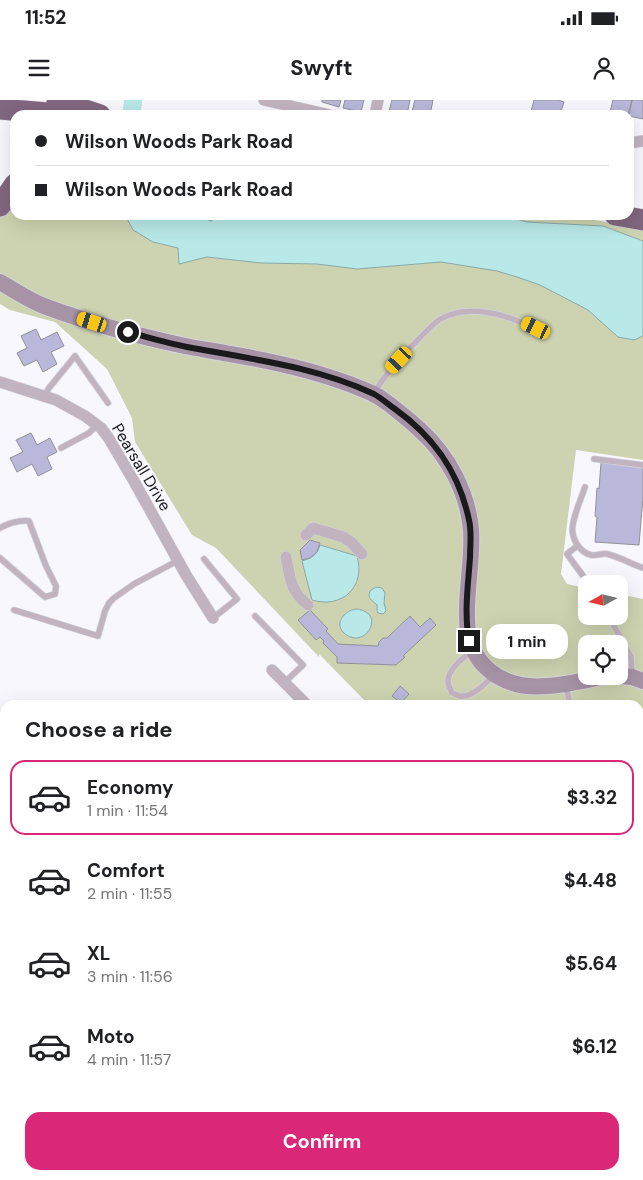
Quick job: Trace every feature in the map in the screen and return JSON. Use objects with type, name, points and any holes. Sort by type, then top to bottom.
[{"type":"highway","points":[[46,100],[85,110]]},
{"type":"highway","points":[[0,206],[10,191]]},
{"type":"street","points":[[264,100],[308,110]]},
{"type":"street","points":[[0,282],[44,306],[92,322],[186,346],[288,365],[326,376],[374,394],[409,419],[434,444],[452,470],[465,500],[471,531],[467,629],[469,641],[482,664],[494,675],[517,684],[547,686],[578,682]]},
{"type":"street","name":"Pearsall Drive","points":[[0,382],[44,396],[70,408],[97,425],[108,437],[213,618]]},
{"type":"street","points":[[306,535],[313,528],[343,537],[351,542],[362,554]]},
{"type":"street","points":[[286,556],[292,586],[300,599],[308,605]]},
{"type":"street","points":[[272,670],[302,700]]},
{"type":"lane","points":[[374,394],[387,373],[411,347],[437,321],[449,315],[466,312],[500,315],[536,328]]},
{"type":"lane","points":[[44,396],[76,356],[108,403]]},
{"type":"lane","points":[[61,448],[89,433],[97,425]]},
{"type":"lane","points":[[594,459],[643,465]]},
{"type":"lane","points":[[585,487],[572,525],[577,546],[593,556],[604,553],[643,568]]},
{"type":"lane","points":[[0,528],[22,520],[29,521],[46,566],[56,586],[54,594],[45,597],[0,558]]},
{"type":"lane","points":[[577,546],[567,554],[582,575]]},
{"type":"lane","points":[[204,559],[237,599],[213,618]]},
{"type":"lane","points":[[14,610],[98,636],[105,611],[114,598],[134,584],[179,560]]},
{"type":"lane","points":[[255,616],[302,666],[284,682]]},
{"type":"lane","points":[[613,625],[631,657],[631,678]]},
{"type":"lane","points":[[473,650],[461,659],[451,671],[448,682],[452,693],[462,696],[472,693],[494,675]]},
{"type":"lane","points":[[566,684],[569,700]]},
{"type":"shaded area","points":[[10,200],[10,220],[595,220],[643,229],[643,460],[576,450],[561,574],[567,584],[578,586],[578,625],[628,625],[628,596],[643,599],[643,700],[364,700],[319,654],[319,657],[216,548],[192,535],[135,442],[132,418],[107,369],[55,322],[10,310],[0,304],[0,215]]},
{"type":"shaded area","points":[[128,220],[520,220],[603,226],[643,241],[643,336],[634,340],[618,337],[588,310],[540,285],[497,271],[441,262],[357,269],[317,264],[261,263],[207,257],[179,264],[178,248],[153,242],[133,230]]},
{"type":"shaded area","points":[[320,545],[357,556],[359,567],[355,586],[342,598],[333,601],[312,600],[302,561],[314,556]]},
{"type":"shaded area","points":[[376,587],[382,588],[385,593],[384,603],[386,611],[383,614],[378,613],[377,605],[370,598],[370,591]]},
{"type":"shaded area","points":[[356,609],[370,616],[372,622],[366,634],[353,638],[345,634],[340,626],[340,622],[344,615]]},
{"type":"building","points":[[322,100],[341,100],[339,107],[322,102]]},
{"type":"building","points":[[345,100],[364,100],[362,110],[343,108]]},
{"type":"building","points":[[392,100],[410,100],[408,110],[389,110]]},
{"type":"building","points":[[415,100],[433,100],[431,110],[412,110]]},
{"type":"building","points":[[534,100],[558,100],[564,102],[562,110],[531,110]]},
{"type":"building","points":[[613,100],[632,100],[629,110],[610,110]]},
{"type":"building","points":[[632,100],[643,100],[643,119],[634,117],[634,110],[630,110]]},
{"type":"building","points":[[36,329],[41,340],[57,332],[64,346],[51,352],[57,364],[43,372],[37,360],[24,366],[17,353],[27,348],[21,336]]},
{"type":"building","points":[[31,433],[37,445],[50,438],[57,452],[47,457],[52,469],[38,476],[32,464],[17,472],[10,458],[23,452],[16,440]]},
{"type":"building","points":[[601,463],[643,466],[643,497],[639,545],[595,542],[597,488],[599,489]]},
{"type":"building","points":[[310,540],[320,543],[317,552],[310,558],[302,560],[300,550]]},
{"type":"building","points":[[310,610],[328,629],[326,631],[338,644],[378,646],[383,638],[387,638],[410,616],[420,627],[430,618],[436,625],[396,665],[337,663],[337,657],[323,643],[324,641],[320,637],[316,640],[298,620]]},
{"type":"building","points":[[400,686],[409,694],[404,700],[397,700],[392,696]]},
{"type":"waterway","points":[[132,110],[133,100]]},
{"type":"route","points":[[128,332],[186,346],[288,365],[326,376],[374,394],[409,419],[442,454],[452,470],[465,500],[471,531],[467,608],[469,641]]}]
